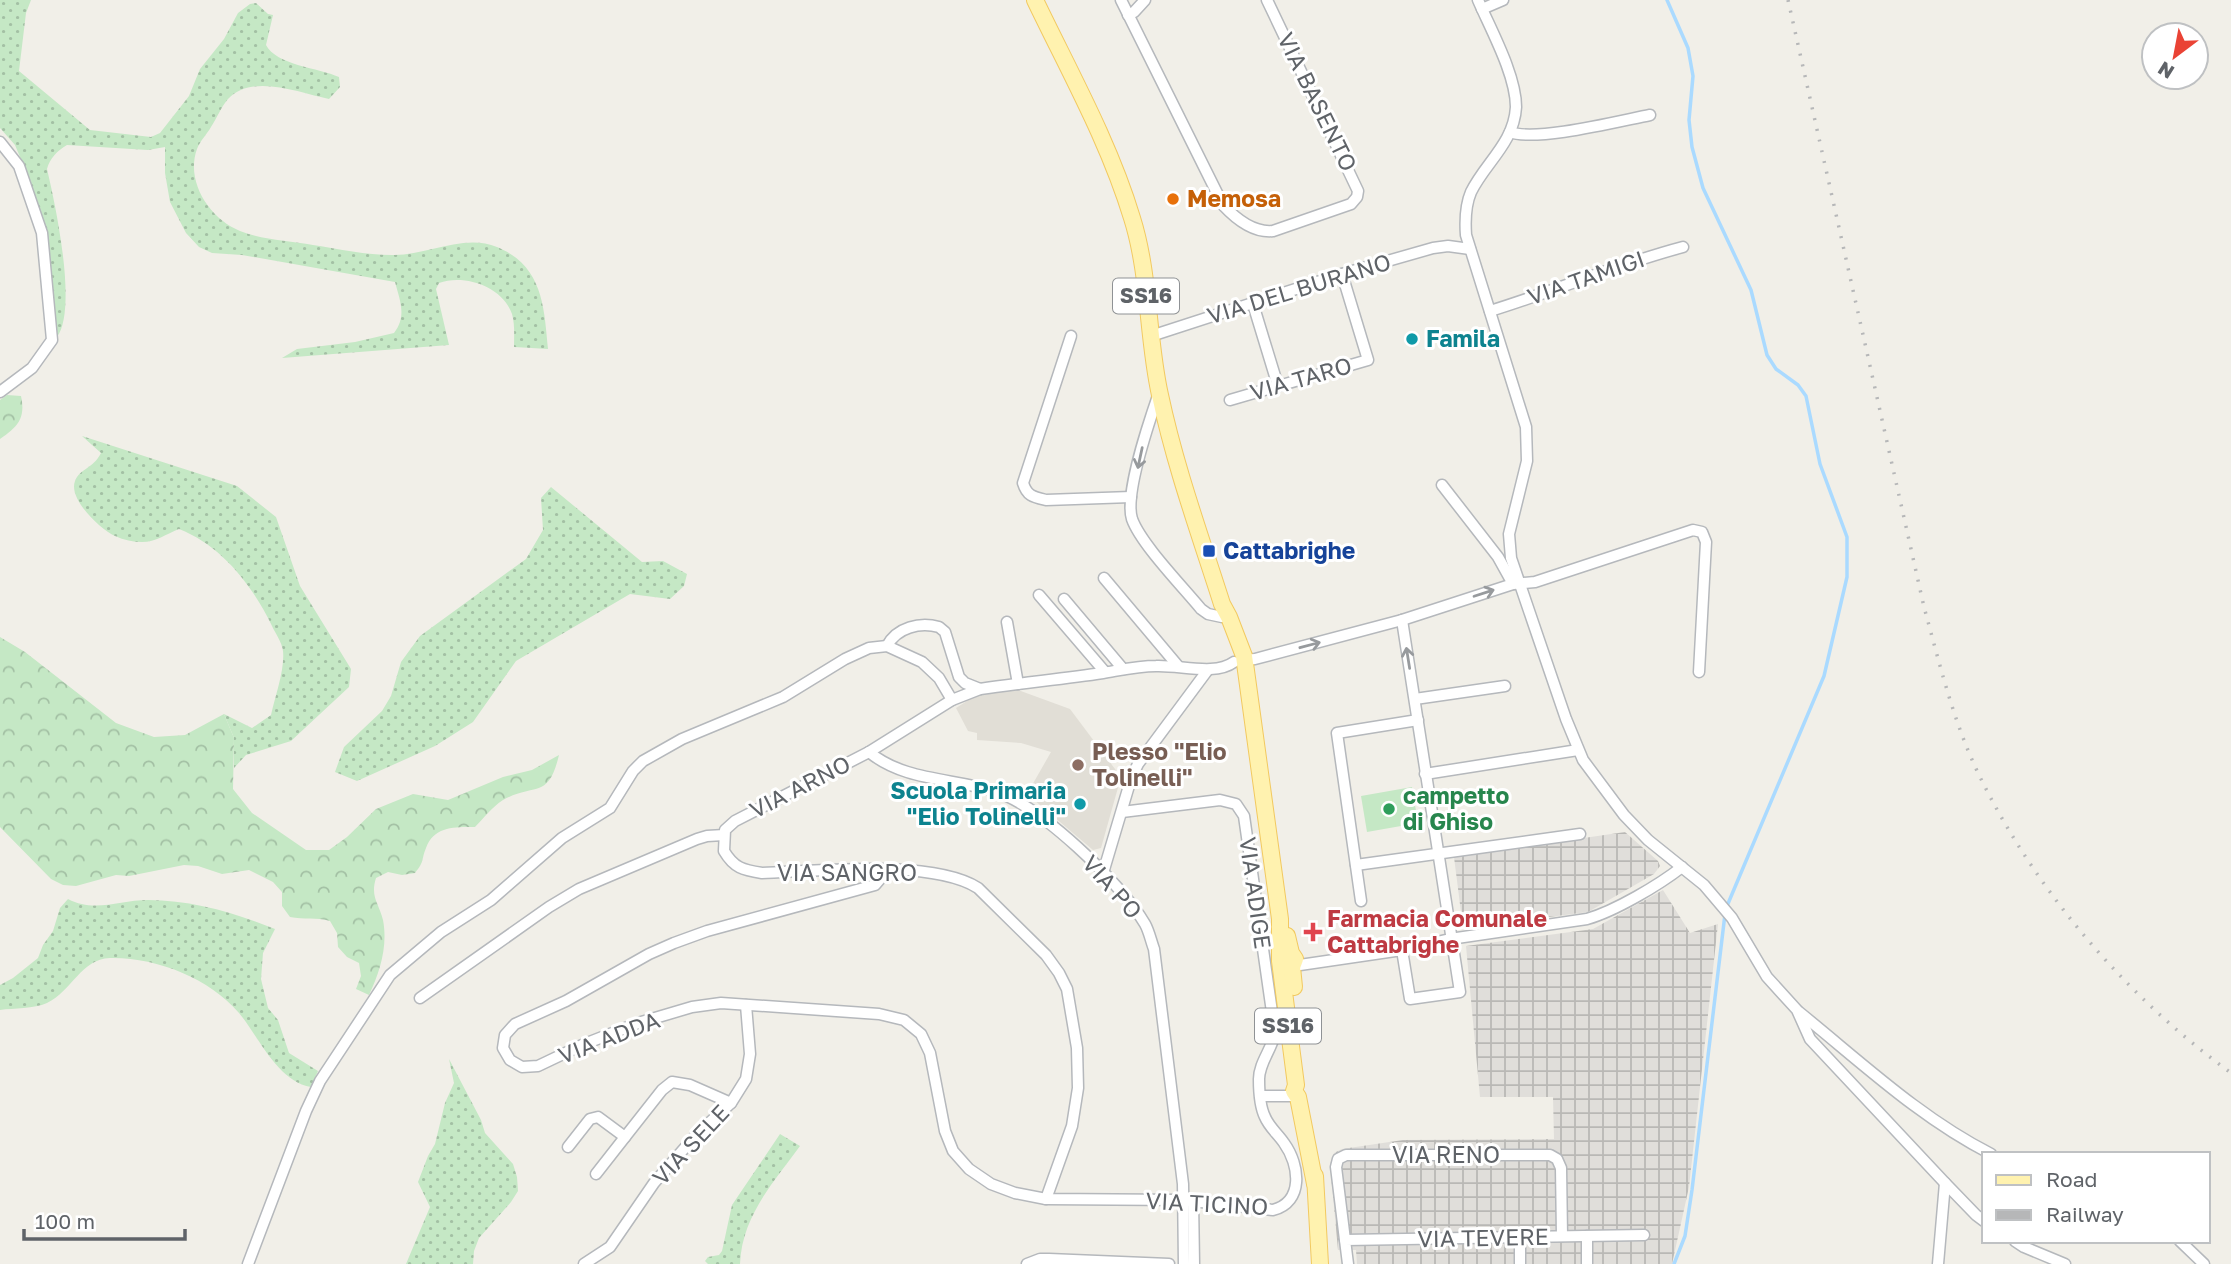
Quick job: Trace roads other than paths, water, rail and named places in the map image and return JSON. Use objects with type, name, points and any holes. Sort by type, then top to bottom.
[{"type":"main road","name":"SS16","points":[[1035,0],[1101,139],[1128,207],[1143,266],[1159,393],[1222,610],[1229,617],[1237,659],[1248,680],[1250,712],[1280,919],[1289,961],[1300,1091],[1311,1113],[1320,1264]]},
{"type":"street","points":[[1121,0],[1128,15],[1145,0]]},
{"type":"street","name":"VIA BASENTO","points":[[1128,15],[1223,205],[1234,217],[1254,229],[1273,231],[1351,204],[1358,194],[1358,187],[1268,0]]},
{"type":"street","points":[[1503,0],[1480,4],[1511,80],[1516,107],[1510,132],[1470,194],[1465,214],[1466,235],[1526,427],[1527,461],[1509,534],[1516,584],[1578,750],[1600,785],[1624,815],[1648,840],[1704,885],[1732,918],[1768,977],[1797,1010],[1931,1118],[1987,1152]]},
{"type":"street","points":[[1510,132],[1520,136],[1548,134],[1650,115]]},
{"type":"street","points":[[0,142],[19,166],[42,233],[52,340],[32,368],[0,392]]},
{"type":"street","points":[[1448,246],[1466,235]]},
{"type":"street","name":"VIA DEL BURANO","points":[[1151,335],[1342,274],[1448,246]]},
{"type":"street","points":[[1448,246],[1470,249]]},
{"type":"street","name":"VIA TAMIGI","points":[[1490,311],[1644,257],[1684,247]]},
{"type":"street","name":"VIA TARO","points":[[1230,400],[1368,360],[1342,274]]},
{"type":"street","points":[[1253,304],[1278,386]]},
{"type":"street","points":[[1071,336],[1023,483],[1026,492],[1046,500],[1131,498]]},
{"type":"street","points":[[1159,393],[1146,430],[1131,498],[1132,518],[1139,534],[1201,609],[1208,614],[1222,610]]},
{"type":"street","points":[[1442,485],[1516,584]]},
{"type":"street","points":[[1103,873],[1138,764],[1210,670],[1237,659],[1255,659],[1402,620],[1693,530],[1702,532],[1706,542],[1699,672]]},
{"type":"street","points":[[1104,578],[1178,666]]},
{"type":"street","points":[[1039,595],[1105,672]]},
{"type":"street","points":[[1064,599],[1123,669]]},
{"type":"street","points":[[1402,620],[1460,992],[1410,999],[1402,950]]},
{"type":"street","points":[[1007,622],[1018,684]]},
{"type":"street","points":[[887,646],[897,633],[915,626],[939,627],[945,632],[958,677],[981,689]]},
{"type":"street","points":[[248,1264],[296,1135],[320,1081],[390,975],[441,932],[491,900],[562,838],[610,807],[633,771],[643,761],[682,739],[783,697],[845,659],[869,648],[887,646],[922,662],[939,678],[952,700]]},
{"type":"street","name":"VIA ARNO","points":[[420,998],[549,907],[579,889],[697,839],[724,835],[729,825],[735,821],[869,752],[952,700],[981,689],[1123,669],[1178,666],[1210,670]]},
{"type":"street","points":[[1415,699],[1505,686]]},
{"type":"street","points":[[1361,901],[1337,733],[1418,720]]},
{"type":"street","points":[[1425,774],[1578,750]]},
{"type":"street","name":"VIA PO","points":[[869,752],[893,769],[996,791],[1040,816],[1103,873],[1147,926],[1154,949],[1183,1184],[1188,1200]]},
{"type":"street","name":"VIA ADIGE","points":[[1122,812],[1220,800],[1236,804],[1244,816],[1275,1033],[1259,1077],[1261,1096]]},
{"type":"street","points":[[1356,864],[1580,834]]},
{"type":"street","name":"VIA SANGRO","points":[[724,835],[723,846],[728,859],[735,867],[745,870],[762,873],[885,869],[946,875],[965,880],[978,888],[1046,955],[1067,989],[1077,1048],[1078,1088],[1072,1126],[1046,1199]]},
{"type":"street","points":[[1289,961],[1322,962],[1598,916],[1652,887],[1682,867]]},
{"type":"street","name":"VIA ADDA","points":[[885,869],[875,885],[707,931],[661,948],[566,1001],[515,1024],[505,1035],[503,1048],[510,1060],[522,1067],[538,1066],[638,1023],[692,1007],[722,1003],[878,1014],[904,1020],[921,1034],[930,1053],[944,1131],[953,1151],[969,1169],[991,1184],[1015,1193],[1046,1199]]},
{"type":"street","name":"VIA SELE","points":[[584,1264],[610,1247],[654,1183],[696,1134],[731,1103],[746,1079],[750,1054],[746,1005]]},
{"type":"street","points":[[1797,1010],[1810,1039],[1982,1220]]},
{"type":"street","points":[[596,1174],[662,1090],[672,1082],[690,1085],[731,1103]]},
{"type":"street","points":[[1261,1096],[1300,1091]]},
{"type":"street","name":"VIA TICINO","points":[[1046,1199],[1188,1200],[1273,1210],[1285,1207],[1292,1199],[1296,1187],[1292,1159],[1285,1144],[1264,1115],[1261,1096]]},
{"type":"street","points":[[568,1147],[590,1119],[598,1117],[625,1138]]},
{"type":"street","name":"VIA RENO","points":[[1345,1240],[1336,1167],[1338,1159],[1346,1155],[1550,1155],[1557,1159],[1561,1168],[1562,1236]]},
{"type":"street","points":[[1938,1264],[1945,1183]]},
{"type":"street","points":[[1184,1264],[1188,1200]]},
{"type":"street","points":[[1188,1200],[1194,1264]]},
{"type":"street","name":"VIA TEVERE","points":[[1345,1240],[1644,1235]]},
{"type":"street","points":[[1587,1236],[1587,1264]]},
{"type":"street","points":[[1520,1237],[1521,1264]]},
{"type":"street","points":[[1345,1240],[1348,1264]]},
{"type":"street","points":[[2019,1243],[2064,1264]]},
{"type":"street","points":[[2181,1243],[2204,1264]]},
{"type":"street","points":[[1027,1264],[1040,1259],[1169,1264]]},
{"type":"waterway","points":[[1667,0],[1688,48],[1693,76],[1689,120],[1692,147],[1703,188],[1751,290],[1767,355],[1776,369],[1798,385],[1806,396],[1820,464],[1847,537],[1847,577],[1824,676],[1727,906]]},
{"type":"waterway","points":[[1674,1264],[1685,1236],[1692,1190],[1725,914]]},
{"type":"railway","points":[[1788,0],[1924,607],[1948,694],[1971,758],[2004,822],[2030,863],[2089,941],[2156,1012],[2231,1073]]},
{"type":"place","name":"Memosa","points":[[1173,199]]},
{"type":"place","name":"Famila","points":[[1412,339]]},
{"type":"place","name":"Cattabrighe","points":[[1209,551]]},
{"type":"place","name":"Plesso \"Elio Tolinelli\"","points":[[1078,765]]},
{"type":"place","name":"Scuola Primaria \"Elio Tolinelli\"","points":[[1080,804]]},
{"type":"place","name":"campetto di Ghiso","points":[[1389,809]]},
{"type":"place","name":"Farmacia Comunale Cattabrighe","points":[[1313,932]]}]
